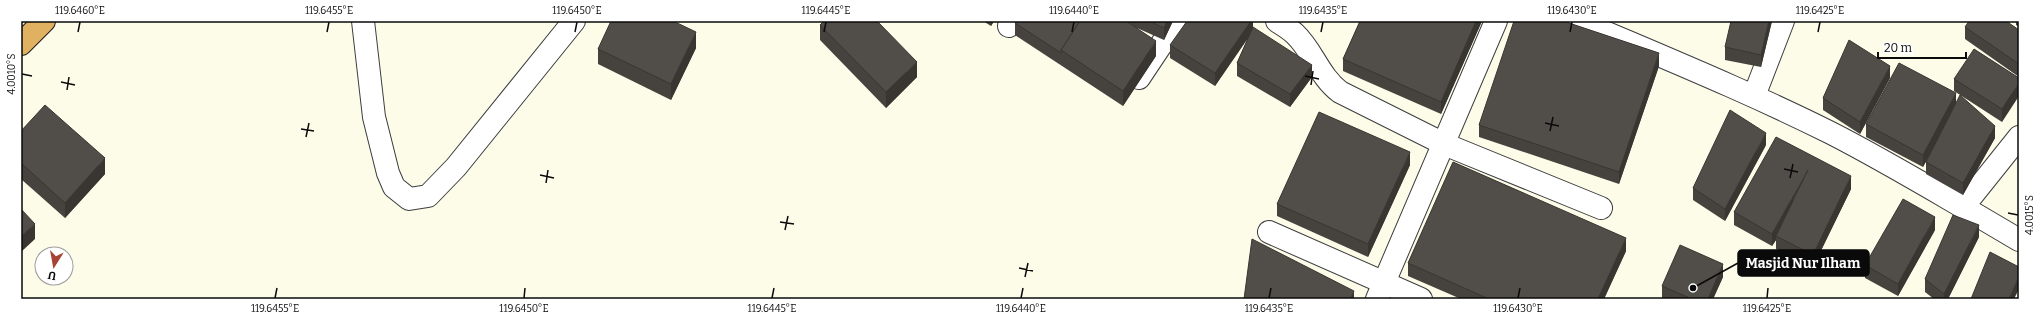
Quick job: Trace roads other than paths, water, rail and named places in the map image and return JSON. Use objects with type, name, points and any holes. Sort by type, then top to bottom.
[{"type":"highway","points":[[21,44],[44,21]]},
{"type":"street","points":[[363,21],[374,117],[388,173],[394,187],[409,199],[428,196],[456,167],[574,21]]},
{"type":"street","points":[[1138,80],[1177,21]]},
{"type":"street","points":[[1277,21],[1298,37],[1331,86],[1340,92],[1444,144],[1601,208]]},
{"type":"street","points":[[1381,291],[1496,21]]},
{"type":"street","points":[[1579,21],[1754,96],[1868,152],[2019,240]]},
{"type":"street","points":[[1754,96],[1783,21]]},
{"type":"street","points":[[1963,207],[2019,136]]},
{"type":"street","points":[[1269,232],[1381,291],[1421,299]]},
{"type":"place","name":"Masjid Nur Ilham","points":[[1693,288]]}]
